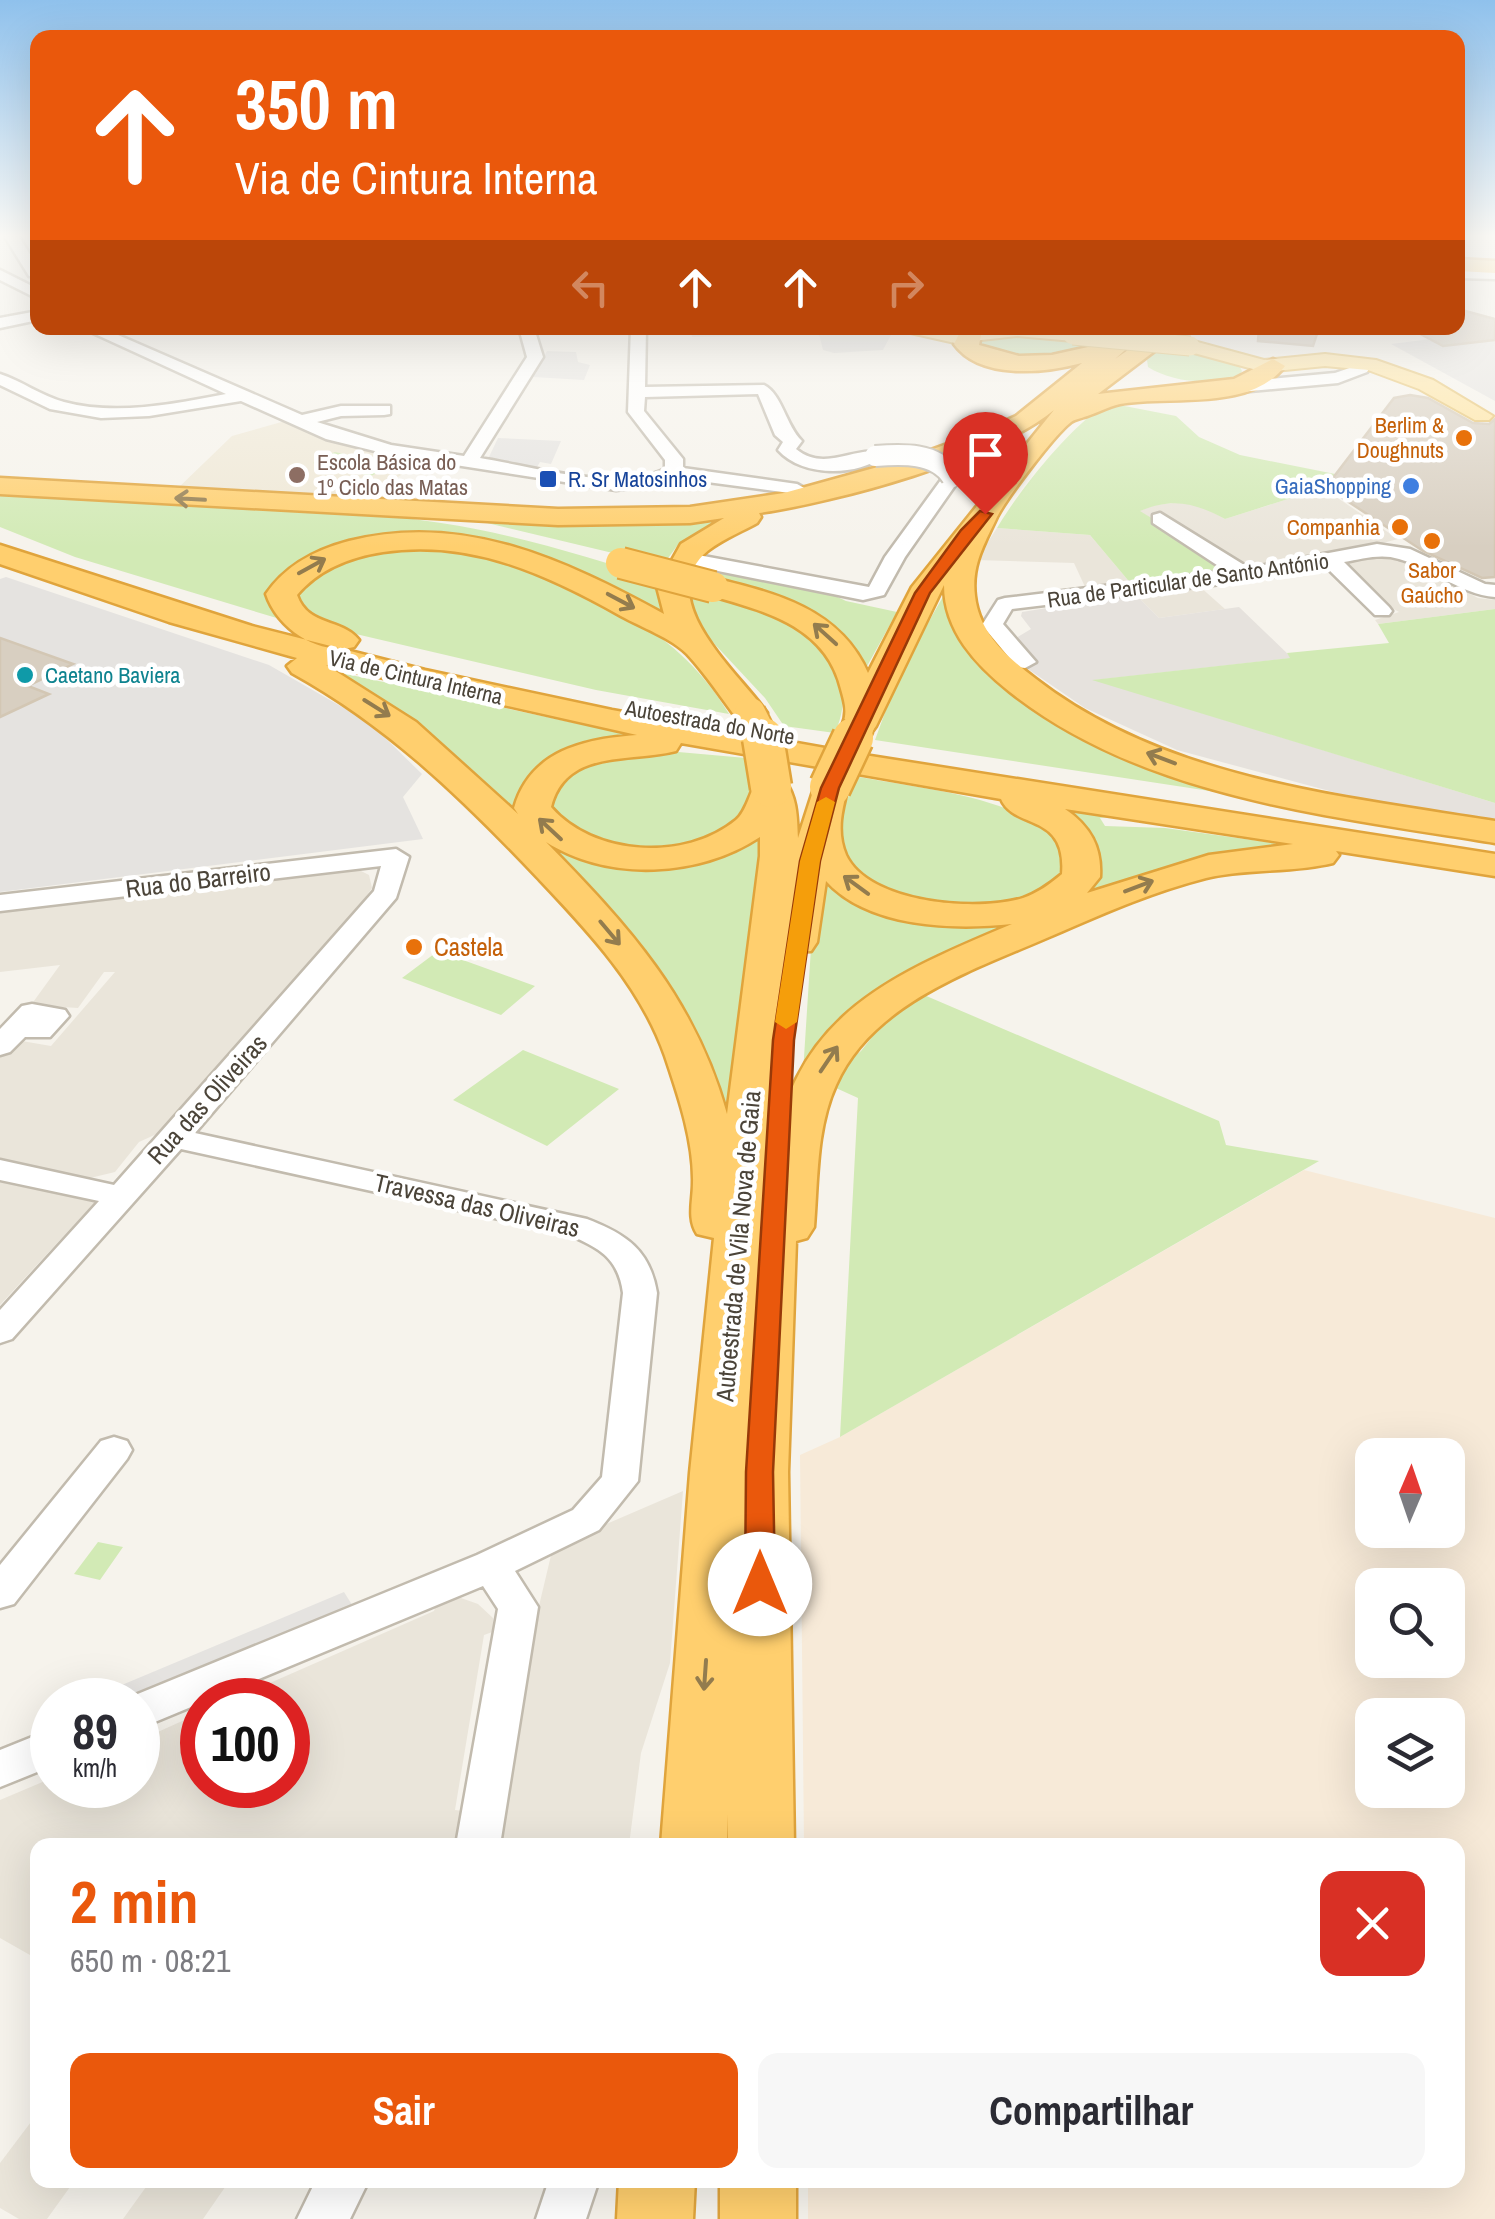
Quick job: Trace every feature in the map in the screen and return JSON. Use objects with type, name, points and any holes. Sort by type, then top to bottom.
[{"type":"highway","points":[[944,341],[971,358],[1032,381],[1042,395],[1048,417]]},
{"type":"highway","points":[[968,341],[966,344],[971,350],[1017,364],[1068,361],[1129,341]]},
{"type":"highway","points":[[1130,341],[1077,398],[1048,417],[964,550],[958,584],[965,619],[995,662],[1048,705],[1126,744],[1231,781],[1495,836]]},
{"type":"highway","points":[[1131,341],[1139,367],[1177,382],[1214,384],[1246,378],[1268,358]]},
{"type":"highway","points":[[0,486],[322,506],[631,518],[690,515],[791,495],[954,453],[1025,421],[1107,397],[1218,390],[1257,380],[1268,375],[1268,358]]},
{"type":"highway","name":"Autoestrada de Vila Nova de Gaia","points":[[691,1838],[718,1473],[764,954],[778,856],[779,806],[770,787],[764,742],[750,713],[694,644],[674,602],[672,587],[683,561],[700,542],[791,495]]},
{"type":"highway","points":[[322,506],[453,520],[602,558],[706,574],[817,625],[836,642],[857,680],[861,721]]},
{"type":"highway","points":[[954,781],[1019,800],[1068,826],[1079,840],[1083,862],[1080,878],[1052,900],[1011,914],[974,916],[930,912],[862,892],[828,856],[826,803],[861,721],[923,593],[985,514]]},
{"type":"highway","points":[[450,672],[308,629],[285,608],[281,594],[296,575],[345,550],[402,540],[452,540],[483,545],[557,568],[694,644]]},
{"type":"highway","name":"Autoestrada do Norte","points":[[0,541],[146,593],[450,672],[713,724],[1495,836]]},
{"type":"highway","name":"Via de Cintura Interna","points":[[0,554],[162,610],[315,654],[732,745],[954,781]]},
{"type":"highway","points":[[162,610],[231,642],[286,658],[386,713],[446,762],[615,938],[676,1031],[706,1124],[716,1171],[714,1254],[736,1285]]},
{"type":"highway","points":[[732,745],[651,744],[587,754],[543,777],[536,786],[532,808],[539,820],[565,842],[615,856],[654,857],[713,846],[750,827],[770,787]]},
{"type":"highway","points":[[954,781],[1494,864]]},
{"type":"highway","name":"Autoestrada de Vila Nova de Gaia","points":[[760,1838],[760,1472],[784,1040],[802,906],[826,803]]},
{"type":"highway","points":[[771,1244],[790,1232],[801,1112],[822,1068],[862,1020],[920,980],[1102,900],[1195,869],[1247,859],[1307,855],[1494,864]]},
{"type":"highway","points":[[758,2188],[758,2219]]},
{"type":"main road","points":[[1197,341],[1268,358],[1348,360],[1399,370],[1489,414]]},
{"type":"street","points":[[118,341],[332,435],[391,450],[616,486],[658,480],[674,472],[791,495]]},
{"type":"street","points":[[468,464],[534,356],[530,341]]},
{"type":"street","points":[[638,341],[636,412],[674,459],[674,472]]},
{"type":"street","points":[[1218,390],[1338,378],[1361,368]]},
{"type":"street","points":[[0,378],[56,405],[74,408],[138,412],[242,396]]},
{"type":"street","points":[[636,392],[758,388],[766,391],[784,435],[793,441],[787,450],[797,460],[813,465],[875,456],[924,458],[942,465],[952,477],[895,557],[876,592],[863,594],[706,574]]},
{"type":"street","points":[[299,421],[341,410],[384,410]]},
{"type":"street","points":[[1160,519],[1246,575]]},
{"type":"street","name":"Rua de Particular de Santo António","points":[[1025,662],[992,624],[1005,604],[1246,575],[1377,550],[1404,554],[1482,590],[1495,591]]},
{"type":"street","points":[[1331,561],[1382,611]]},
{"type":"street","name":"Rua do Barreiro","points":[[0,903],[396,858]]},
{"type":"street","name":"Rua das Oliveiras","points":[[0,1330],[387,893],[396,858]]},
{"type":"street","name":"Travessa das Oliveiras","points":[[160,1703],[491,1566],[586,1520],[620,1482],[640,1293],[638,1267],[613,1241],[576,1226],[174,1138]]},
{"type":"street","points":[[0,1170],[120,1196]]},
{"type":"street","points":[[0,1594],[114,1450]]},
{"type":"street","points":[[479,1838],[518,1607],[491,1566]]},
{"type":"street","points":[[0,1769],[30,1757]]},
{"type":"street","points":[[322,2219],[339,2188]]},
{"type":"street","points":[[560,2219],[571,2188]]},
{"type":"shaded area","points":[[821,341],[888,341],[883,350],[823,350]]},
{"type":"shaded area","points":[[1495,341],[1495,401],[1391,344]]},
{"type":"shaded area","points":[[547,351],[576,352],[578,362],[590,365],[584,380],[533,377]]},
{"type":"shaded area","name":"Escola Básica do 1º Ciclo das Matas","points":[[285,421],[344,443],[425,460],[358,502],[177,489],[232,436]]},
{"type":"shaded area","points":[[498,438],[561,441],[551,464],[540,462],[537,467],[488,459]]},
{"type":"shaded area","points":[[1323,488],[1398,539],[1307,563],[1240,572],[1139,511],[1192,501],[1225,519]]},
{"type":"shaded area","points":[[997,528],[1090,535],[1132,585],[1086,589],[1074,563],[976,560]]},
{"type":"shaded area","points":[[1384,556],[1407,561],[1478,598],[1495,600],[1495,609],[1378,624],[1375,620],[1399,612],[1371,596],[1344,564]]},
{"type":"shaded area","points":[[6,577],[269,665],[370,723],[422,774],[403,797],[423,839],[0,892],[0,579]]},
{"type":"shaded area","points":[[1198,585],[1225,609],[1159,618],[1135,594]]},
{"type":"shaded area","points":[[1135,594],[1159,618],[1239,607],[1292,658],[1095,680],[1495,803],[1495,823],[1363,800],[1177,750],[1085,708],[1025,667],[1034,663],[1015,644],[1016,638],[1031,629],[1022,612]]},
{"type":"shaded area","points":[[357,869],[369,875],[372,888],[361,904],[161,1132],[139,1142],[115,1172],[90,1178],[0,1158],[0,1057],[16,1040],[51,1046],[115,972],[104,972],[78,1008],[31,1005],[60,965],[0,972],[0,910]]},
{"type":"shaded area","points":[[1304,1170],[1495,1218],[1495,2219],[808,2219],[808,2188],[1465,2188],[1465,1838],[804,1838],[800,1455],[840,1437]]},
{"type":"shaded area","points":[[0,1182],[95,1202],[0,1305]]},
{"type":"shaded area","points":[[683,1491],[670,1663],[641,1753],[630,1838],[496,1838],[519,1690],[553,1547]]},
{"type":"shaded area","points":[[344,1592],[354,1608],[188,1678],[180,1678],[160,1690],[160,1678],[139,1678]]},
{"type":"shaded area","points":[[461,1598],[478,1604],[493,1618],[495,1631],[484,1635],[455,1810],[473,1812],[468,1838],[30,1838],[30,1955],[0,1938],[0,1800],[30,1787],[30,1808],[160,1808],[160,1731],[180,1722],[180,1808],[310,1808],[310,1678],[281,1678],[434,1611],[437,1602]]},
{"type":"shaded area","points":[[30,2123],[30,2188],[69,2188],[47,2219],[19,2219],[0,2208],[0,2163]]},
{"type":"shaded area","points":[[145,2188],[224,2188],[203,2219],[123,2219]]},
{"type":"green space","points":[[976,341],[1100,341],[1057,357],[1013,357],[982,351]]},
{"type":"green space","points":[[1163,346],[1198,349],[1239,365],[1242,371],[1239,376],[1216,381],[1169,376],[1148,367],[1147,360]]},
{"type":"green space","points":[[1109,403],[1176,416],[1199,437],[1240,455],[1335,474],[1326,487],[1225,519],[1184,504],[1163,504],[1140,511],[1240,572],[1132,585],[1090,535],[997,528],[1047,459],[1079,425]]},
{"type":"green space","points":[[335,452],[393,465],[371,476],[313,463]]},
{"type":"green space","points":[[0,491],[276,506],[386,516],[497,533],[662,580],[658,595],[664,614],[568,567],[389,538],[270,598],[271,608],[280,619],[75,557],[0,527]]},
{"type":"green space","points":[[462,517],[718,521],[677,546],[663,565]]},
{"type":"green space","points":[[452,545],[570,585],[643,625],[676,650],[705,680],[729,714],[596,690],[343,631],[299,609],[294,592],[298,585],[357,552]]},
{"type":"green space","points":[[707,568],[823,590],[846,601],[897,612],[866,668],[838,628],[813,611],[689,572]]},
{"type":"green space","points":[[949,586],[1053,718],[1328,809],[875,740],[899,674]]},
{"type":"green space","points":[[682,592],[770,608],[813,636],[835,663],[841,679],[841,713],[835,733],[784,726],[765,698],[694,622]]},
{"type":"green space","points":[[1495,609],[1495,803],[1092,680],[1389,643],[1378,624]]},
{"type":"green space","points":[[332,671],[645,738],[534,772],[520,788],[519,803],[589,859],[760,834],[761,855],[726,1115],[689,1032],[449,752],[405,715]]},
{"type":"green space","points":[[667,751],[746,758],[750,798],[746,811],[735,824],[718,834],[672,846],[623,847],[586,838],[550,809],[559,778],[581,763]]},
{"type":"green space","points":[[859,777],[962,795],[1034,821],[1057,834],[1062,858],[1060,872],[1044,890],[1015,902],[978,907],[939,906],[900,896],[868,879],[847,854],[841,820]]},
{"type":"green space","points":[[1049,803],[1128,815],[1100,818],[1105,826],[1165,828],[1311,848],[1032,922],[803,1073],[811,948],[824,873],[903,915],[1075,900],[1102,872],[1097,845],[1088,828]]},
{"type":"green space","points":[[438,951],[535,986],[501,1015],[402,978]]},
{"type":"green space","points":[[924,995],[1219,1121],[1226,1145],[1319,1161],[840,1437],[858,1098],[836,1088],[835,1072],[861,1051],[880,1027]]},
{"type":"green space","points":[[523,1050],[619,1089],[547,1146],[453,1100]]},
{"type":"green space","points":[[98,1542],[123,1547],[100,1580],[74,1574]]},
{"type":"building","points":[[1258,341],[1315,341],[1313,346]]},
{"type":"building","points":[[1433,341],[1490,341],[1443,346]]},
{"type":"building","name":"GaiaShopping","points":[[1394,398],[1428,398],[1473,423],[1489,424],[1495,419],[1495,577],[1482,578],[1423,551],[1326,487]]},
{"type":"building","name":"Caetano Baviera","points":[[0,638],[73,664],[28,686],[49,694],[0,717]]},
{"type":"slow traffic","points":[[786,1022],[810,861],[826,802]]},
{"type":"place","name":"Berlim & Doughnuts","points":[[1464,438]]},
{"type":"place","name":"Escola Básica do 1º Ciclo das Matas","points":[[297,475]]},
{"type":"place","name":"R. Sr Matosinhos","points":[[548,479]]},
{"type":"place","name":"GaiaShopping","points":[[1411,486]]},
{"type":"place","name":"Companhia","points":[[1400,527]]},
{"type":"place","name":"Sabor Gaúcho","points":[[1432,541]]},
{"type":"place","name":"Caetano Baviera","points":[[25,675]]},
{"type":"place","name":"Castela","points":[[414,947]]},
{"type":"route","points":[[760,1584],[760,1472],[784,1040],[810,861],[830,788],[923,593],[985,514]]}]
